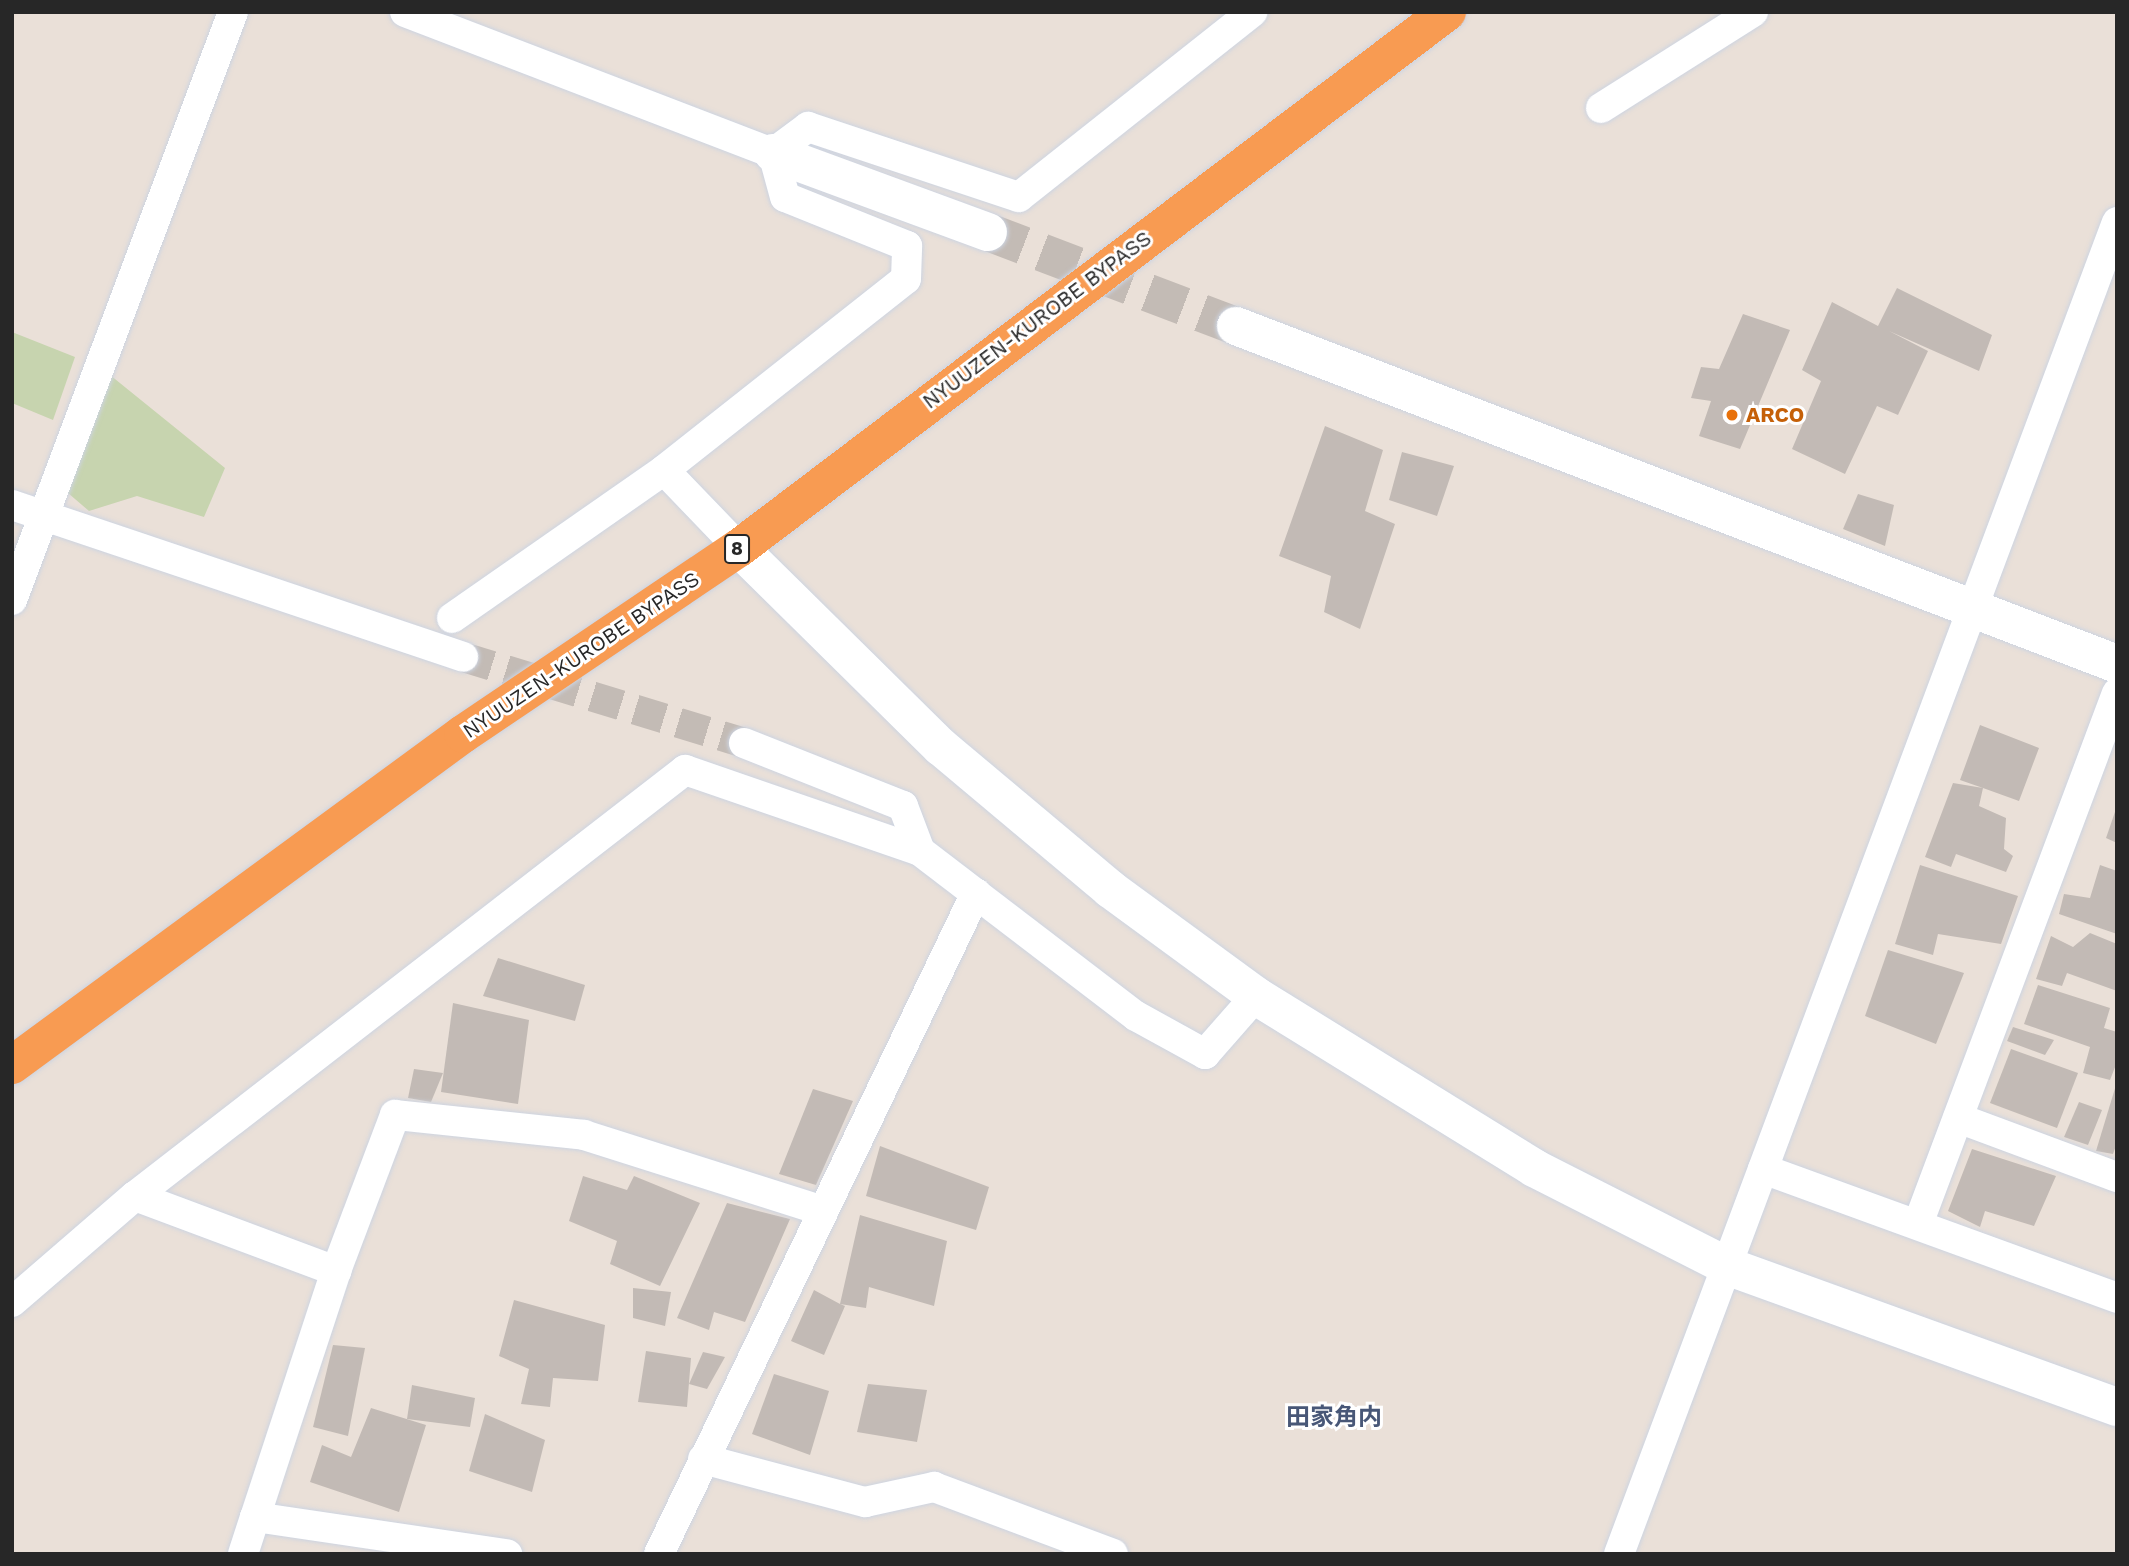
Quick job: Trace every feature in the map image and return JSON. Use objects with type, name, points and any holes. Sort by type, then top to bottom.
[{"type":"highway","name":"NYUUZEN-KUROBE BYPASS","points":[[12,1065],[463,734],[739,548],[1447,12]]},
{"type":"street","points":[[12,600],[233,12]]},
{"type":"street","points":[[405,12],[988,232]]},
{"type":"street","points":[[773,153],[808,127],[1019,197],[1252,12]]},
{"type":"street","points":[[1601,108],[1753,12]]},
{"type":"street","points":[[452,618],[664,470],[906,279],[907,246],[785,197],[773,153]]},
{"type":"street","points":[[1619,1554],[2117,222]]},
{"type":"street","points":[[1236,326],[2117,664]]},
{"type":"street","points":[[664,470],[739,548],[941,747],[1110,889],[1256,996],[1534,1168],[1727,1266],[2117,1407]]},
{"type":"street","points":[[12,505],[463,657]]},
{"type":"street","points":[[1918,1224],[2117,693]]},
{"type":"street","points":[[744,743],[903,806],[920,850]]},
{"type":"street","points":[[12,1302],[135,1196],[685,769],[920,850],[1136,1016],[1205,1054],[1256,996]]},
{"type":"street","points":[[659,1554],[976,893]]},
{"type":"street","points":[[243,1554],[336,1271],[395,1115],[584,1135],[823,1212]]},
{"type":"street","points":[[1958,1118],[2117,1177]]},
{"type":"street","points":[[1763,1169],[2117,1298]]},
{"type":"street","points":[[135,1196],[336,1271]]},
{"type":"street","points":[[703,1460],[865,1503],[934,1487],[1113,1554]]},
{"type":"street","points":[[255,1517],[507,1554]]},
{"type":"green space","points":[[12,332],[75,357],[53,420],[12,403]]},
{"type":"green space","points":[[110,375],[225,468],[204,517],[137,496],[89,511],[68,493]]},
{"type":"building","points":[[1897,288],[1992,335],[1979,371],[1889,331],[1928,351],[1898,415],[1877,406],[1845,474],[1792,449],[1821,381],[1802,370],[1832,302],[1878,326]]},
{"type":"building","points":[[1743,314],[1790,330],[1740,449],[1699,436],[1711,401],[1691,398],[1701,367],[1719,369]]},
{"type":"building","points":[[1325,426],[1383,450],[1365,511],[1395,524],[1360,629],[1324,612],[1331,576],[1279,556]]},
{"type":"building","points":[[1402,452],[1454,466],[1437,516],[1389,500]]},
{"type":"building","points":[[1858,494],[1894,505],[1885,546],[1843,529]]},
{"type":"building","points":[[1980,725],[2039,748],[2019,801],[1960,780]]},
{"type":"building","points":[[1953,783],[1983,788],[1979,806],[2006,818],[2004,849],[2013,856],[2006,872],[1956,854],[1951,867],[1925,857]]},
{"type":"building","points":[[2117,809],[2117,843],[2106,838]]},
{"type":"building","points":[[1920,865],[2018,896],[2001,944],[1938,934],[1933,955],[1895,944]]},
{"type":"building","points":[[2100,865],[2117,871],[2117,934],[2059,914],[2064,894],[2090,898]]},
{"type":"building","points":[[2090,933],[2117,944],[2117,991],[2067,973],[2062,986],[2036,979],[2051,936],[2073,947]]},
{"type":"building","points":[[1888,950],[1964,973],[1936,1044],[1865,1016]]},
{"type":"building","points":[[498,958],[585,985],[575,1021],[483,996]]},
{"type":"building","points":[[2038,985],[2110,1008],[2104,1028],[2117,1032],[2117,1062],[2110,1080],[2083,1073],[2090,1047],[2024,1024]]},
{"type":"building","points":[[453,1003],[529,1020],[518,1104],[441,1092]]},
{"type":"building","points":[[2013,1027],[2054,1040],[2045,1055],[2007,1041]]},
{"type":"building","points":[[2011,1049],[2078,1073],[2057,1128],[1990,1103]]},
{"type":"building","points":[[414,1069],[443,1073],[431,1102],[408,1098]]},
{"type":"building","points":[[2116,1085],[2117,1143],[2113,1154],[2096,1151]]},
{"type":"building","points":[[813,1089],[853,1101],[816,1185],[779,1174]]},
{"type":"building","points":[[2079,1102],[2102,1110],[2088,1145],[2064,1137]]},
{"type":"building","points":[[880,1146],[989,1187],[976,1230],[866,1196]]},
{"type":"building","points":[[1972,1149],[2056,1176],[2034,1226],[1985,1211],[1980,1227],[1948,1211]]},
{"type":"building","points":[[583,1176],[627,1190],[634,1176],[700,1203],[660,1286],[610,1264],[617,1241],[569,1221]]},
{"type":"building","points":[[727,1203],[790,1219],[745,1322],[714,1312],[709,1330],[677,1318]]},
{"type":"building","points":[[860,1215],[947,1241],[934,1306],[869,1287],[866,1308],[840,1304]]},
{"type":"building","points":[[633,1288],[671,1292],[665,1326],[633,1318]]},
{"type":"building","points":[[814,1290],[845,1306],[824,1355],[791,1341]]},
{"type":"building","points":[[514,1300],[605,1325],[598,1381],[553,1378],[550,1407],[521,1404],[529,1369],[499,1356]]},
{"type":"building","points":[[333,1345],[365,1348],[348,1436],[313,1427]]},
{"type":"building","points":[[646,1351],[691,1358],[687,1407],[638,1402]]},
{"type":"building","points":[[703,1352],[725,1357],[707,1389],[689,1384]]},
{"type":"building","points":[[774,1374],[829,1391],[810,1455],[752,1434]]},
{"type":"building","points":[[868,1384],[927,1390],[917,1442],[857,1432]]},
{"type":"building","points":[[412,1385],[475,1398],[470,1427],[407,1419]]},
{"type":"building","points":[[371,1408],[426,1425],[399,1512],[310,1482],[322,1445],[351,1457]]},
{"type":"building","points":[[485,1414],[545,1440],[532,1492],[469,1471]]},
{"type":"tunnel","points":[[988,232],[1236,326]]},
{"type":"tunnel","points":[[463,657],[744,743]]},
{"type":"place","name":"ARCO","points":[[1732,415]]},
{"type":"district","name":"田家角内","points":[[1334,1418]]}]
